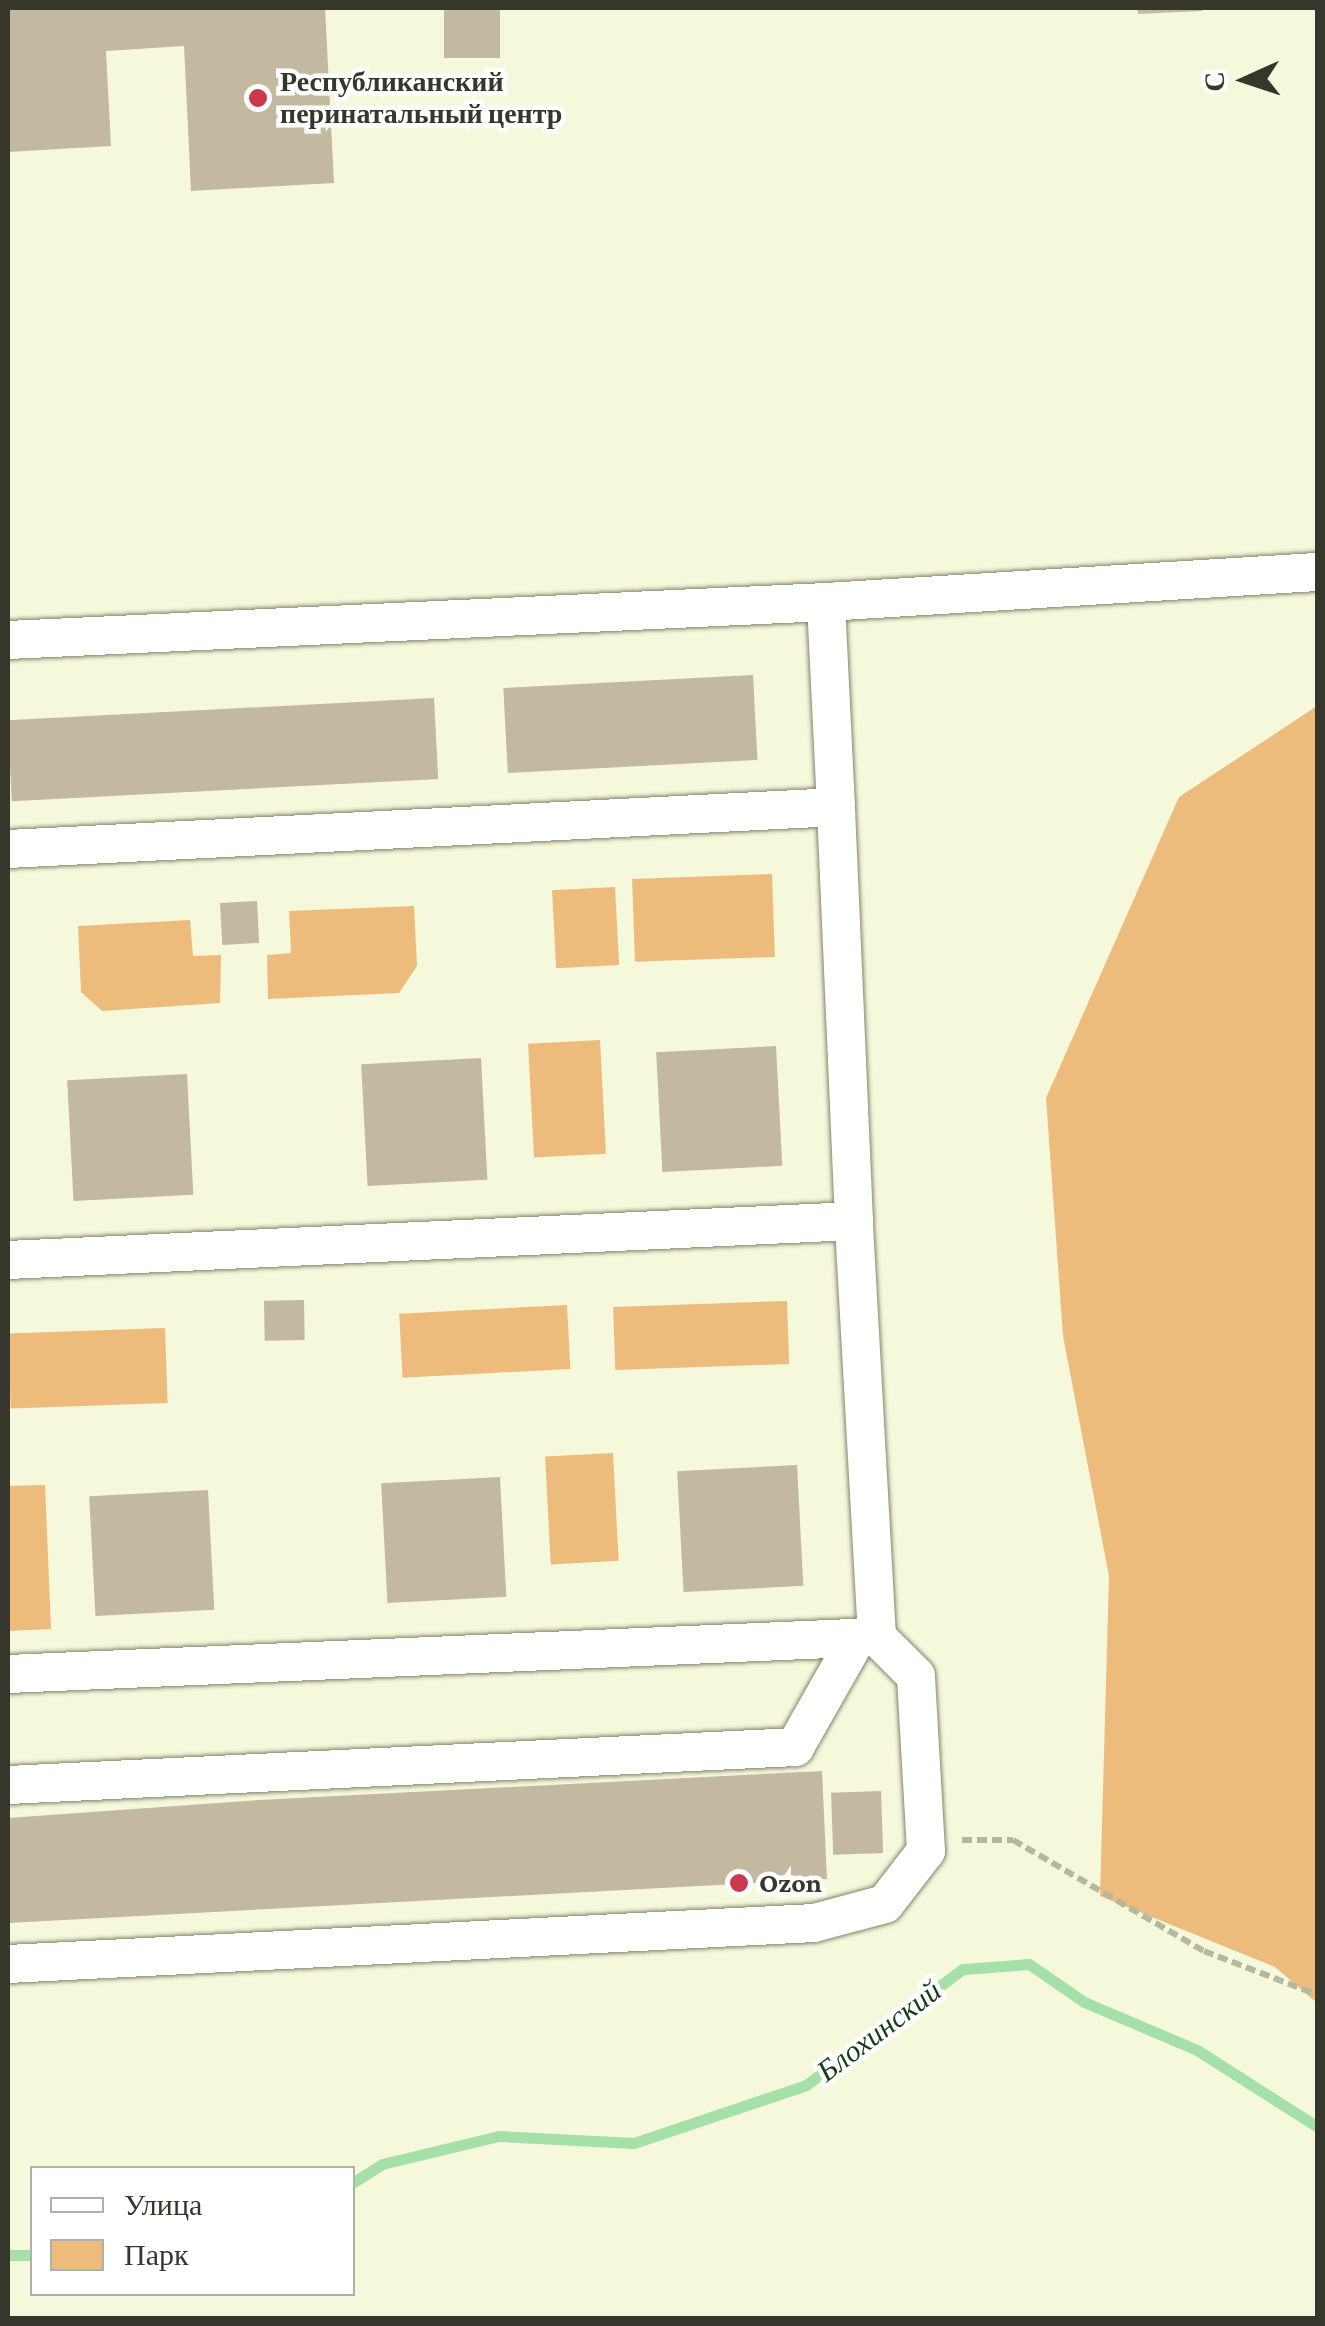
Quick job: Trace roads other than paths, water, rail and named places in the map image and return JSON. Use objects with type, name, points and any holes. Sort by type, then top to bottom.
[{"type":"lane","points":[[8,640],[826,602],[1318,572]]},
{"type":"lane","points":[[8,1785],[795,1747],[867,1638],[854,1221],[826,602]]},
{"type":"lane","points":[[8,849],[836,807]]},
{"type":"lane","points":[[8,1260],[854,1221]]},
{"type":"lane","points":[[8,1674],[867,1638],[916,1676],[926,1851],[885,1904],[814,1923],[8,1964]]},
{"type":"waterway","name":"Блохинский","points":[[355,2181],[382,2164],[499,2136],[634,2143],[806,2085],[963,1969],[1029,1964],[1084,2002],[1197,2050],[1318,2127]]},
{"type":"waterway","name":"Блохинский","points":[[8,2255],[30,2255]]},
{"type":"place","name":"Республиканский перинатальный центр","points":[[258,98]]},
{"type":"place","name":"Ozon","points":[[739,1883]]}]
